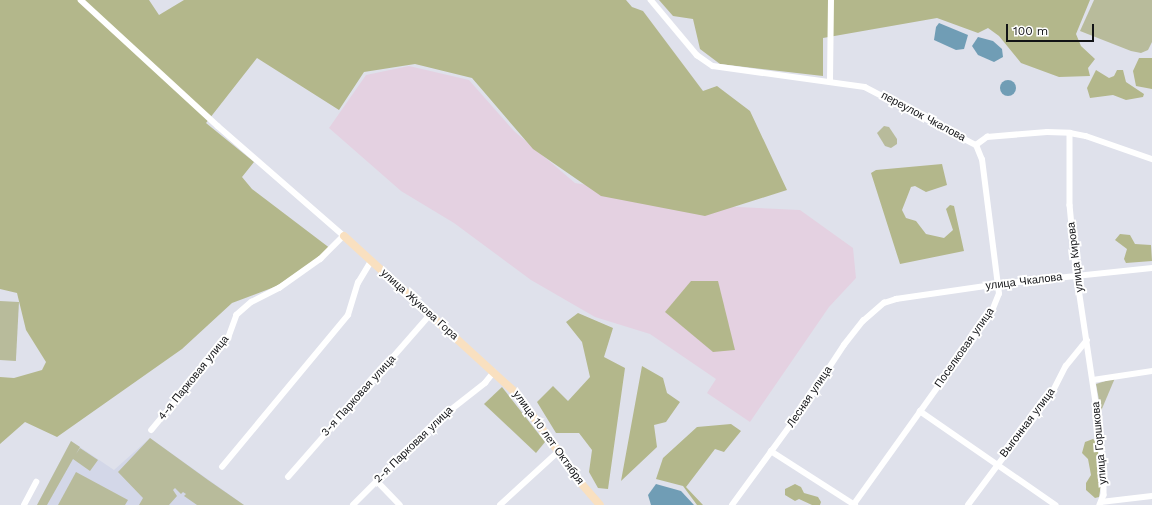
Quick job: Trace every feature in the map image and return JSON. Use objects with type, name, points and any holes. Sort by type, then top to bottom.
[{"type":"street","points":[[81,0],[218,126],[266,166],[344,236]]},
{"type":"street","name":"переулок Чкалова","points":[[651,0],[697,55],[713,66],[736,71],[830,81],[865,87],[976,145],[987,137],[1047,132],[1070,133],[1086,136],[1152,159]]},
{"type":"street","points":[[830,0],[830,81]]},
{"type":"street","name":"улица Кирова","points":[[1070,133],[1070,205],[1076,276],[1093,380]]},
{"type":"street","name":"Поселковая улица","points":[[855,505],[992,311],[998,294],[999,284],[982,160],[976,145]]},
{"type":"street","name":"улица Жукова Гора","points":[[344,236],[494,372]]},
{"type":"street","name":"4-я Парковая улица","points":[[152,430],[228,337],[237,316],[252,302],[280,288],[321,259],[344,236]]},
{"type":"street","points":[[222,466],[348,314],[353,304],[358,283],[371,262]]},
{"type":"street","name":"улица Чкалова","points":[[896,299],[999,284],[1152,268]]},
{"type":"street","name":"Лесная улица","points":[[732,505],[772,451],[863,321],[884,303],[896,299]]},
{"type":"street","name":"3-я Парковая улица","points":[[288,477],[430,315]]},
{"type":"street","name":"Выгонная улица","points":[[968,505],[997,463],[1053,391],[1066,366],[1087,340]]},
{"type":"street","points":[[1093,380],[1152,371]]},
{"type":"street","name":"улица 10 лет Октября","points":[[494,372],[517,394],[594,503]]},
{"type":"street","name":"2-я Парковая улица","points":[[353,505],[438,420],[484,383],[494,372]]},
{"type":"street","name":"улица Горшкова","points":[[1093,380],[1104,477],[1101,504]]},
{"type":"street","points":[[920,412],[997,463],[1056,505]]},
{"type":"street","points":[[772,451],[855,505]]},
{"type":"street","points":[[500,505],[558,452]]},
{"type":"street","points":[[377,481],[400,505]]},
{"type":"street","points":[[24,505],[36,482]]},
{"type":"street","points":[[1101,504],[1152,496]]},
{"type":"shaded area","points":[[409,66],[469,80],[514,131],[575,183],[716,206],[800,210],[853,248],[856,278],[829,307],[750,422],[707,393],[716,379],[650,334],[595,317],[531,280],[454,223],[401,191],[329,128],[366,75]]},
{"type":"shaded area","points":[[150,438],[244,505],[37,505],[71,441],[114,470]]},
{"type":"green space","points":[[0,0],[149,0],[159,15],[184,0],[626,0],[632,7],[643,11],[703,91],[717,86],[750,111],[787,190],[705,216],[601,196],[533,149],[472,78],[415,64],[364,72],[339,110],[257,58],[206,123],[254,162],[242,177],[252,189],[331,249],[277,286],[232,303],[182,349],[57,437],[25,422],[0,444],[0,377],[14,378],[42,370],[46,362],[26,330],[17,293],[0,289]]},
{"type":"green space","points":[[659,0],[1090,0],[1076,34],[1081,46],[1095,59],[1088,68],[1090,76],[1059,77],[1021,63],[999,36],[988,28],[978,33],[937,18],[823,38],[823,76],[720,64],[700,49],[693,19],[673,16]]},
{"type":"green space","points":[[1094,0],[1152,0],[1152,42],[1148,50],[1141,53],[1131,51],[1080,31]]},
{"type":"green space","points":[[1139,58],[1152,58],[1152,89],[1136,86],[1133,71]]},
{"type":"green space","points":[[1096,70],[1109,78],[1114,76],[1117,70],[1123,70],[1126,82],[1144,94],[1143,97],[1126,100],[1113,95],[1090,98],[1087,88]]},
{"type":"green space","points":[[884,126],[889,127],[897,139],[897,144],[891,148],[885,146],[877,133]]},
{"type":"green space","points":[[942,164],[947,185],[926,192],[915,186],[911,187],[902,210],[906,218],[916,221],[926,234],[944,238],[953,230],[946,209],[950,205],[954,206],[964,251],[900,264],[871,173],[876,170]]},
{"type":"green space","points":[[1120,234],[1130,235],[1135,244],[1151,245],[1152,261],[1126,263],[1124,259],[1127,249],[1115,240]]},
{"type":"green space","points":[[691,281],[718,281],[735,350],[713,352],[665,312]]},
{"type":"green space","points":[[0,301],[19,302],[16,361],[0,360]]},
{"type":"green space","points":[[578,313],[613,328],[604,357],[625,368],[608,489],[598,488],[589,472],[592,450],[579,433],[556,433],[537,402],[553,386],[568,401],[590,377],[582,342],[566,322]]},
{"type":"green space","points":[[642,366],[663,378],[667,393],[680,402],[666,422],[654,425],[657,447],[621,481]]},
{"type":"green space","points":[[1115,378],[1101,411],[1096,384]]},
{"type":"green space","points":[[502,387],[545,442],[536,453],[484,404]]},
{"type":"green space","points":[[731,424],[741,431],[724,452],[715,449],[686,487],[703,505],[697,505],[683,486],[656,479],[663,458],[697,427]]},
{"type":"green space","points":[[150,438],[244,505],[197,505],[184,496],[186,494],[183,492],[181,494],[175,488],[173,490],[177,496],[169,505],[139,505],[143,498],[118,472]]},
{"type":"green space","points":[[1093,439],[1098,443],[1101,485],[1099,497],[1095,498],[1086,490],[1086,483],[1091,475],[1088,459],[1082,453],[1085,442]]},
{"type":"green space","points":[[71,441],[80,447],[76,454],[80,448],[98,460],[90,471],[73,459],[47,505],[37,505]]},
{"type":"green space","points":[[76,472],[128,500],[125,505],[58,505]]},
{"type":"green space","points":[[795,484],[801,487],[804,493],[818,497],[821,502],[820,505],[812,505],[799,499],[795,501],[785,495],[785,489]]},
{"type":"water","points":[[939,23],[968,35],[964,49],[956,50],[934,40],[936,27]]},
{"type":"water","points":[[978,37],[993,41],[1002,49],[1003,57],[994,62],[978,55],[972,46]]},
{"type":"water","points":[[1008,80],[1014,82],[1016,88],[1014,94],[1008,96],[1002,94],[1000,88],[1002,82]]},
{"type":"water","points":[[656,484],[681,491],[694,505],[651,505],[648,495]]}]
